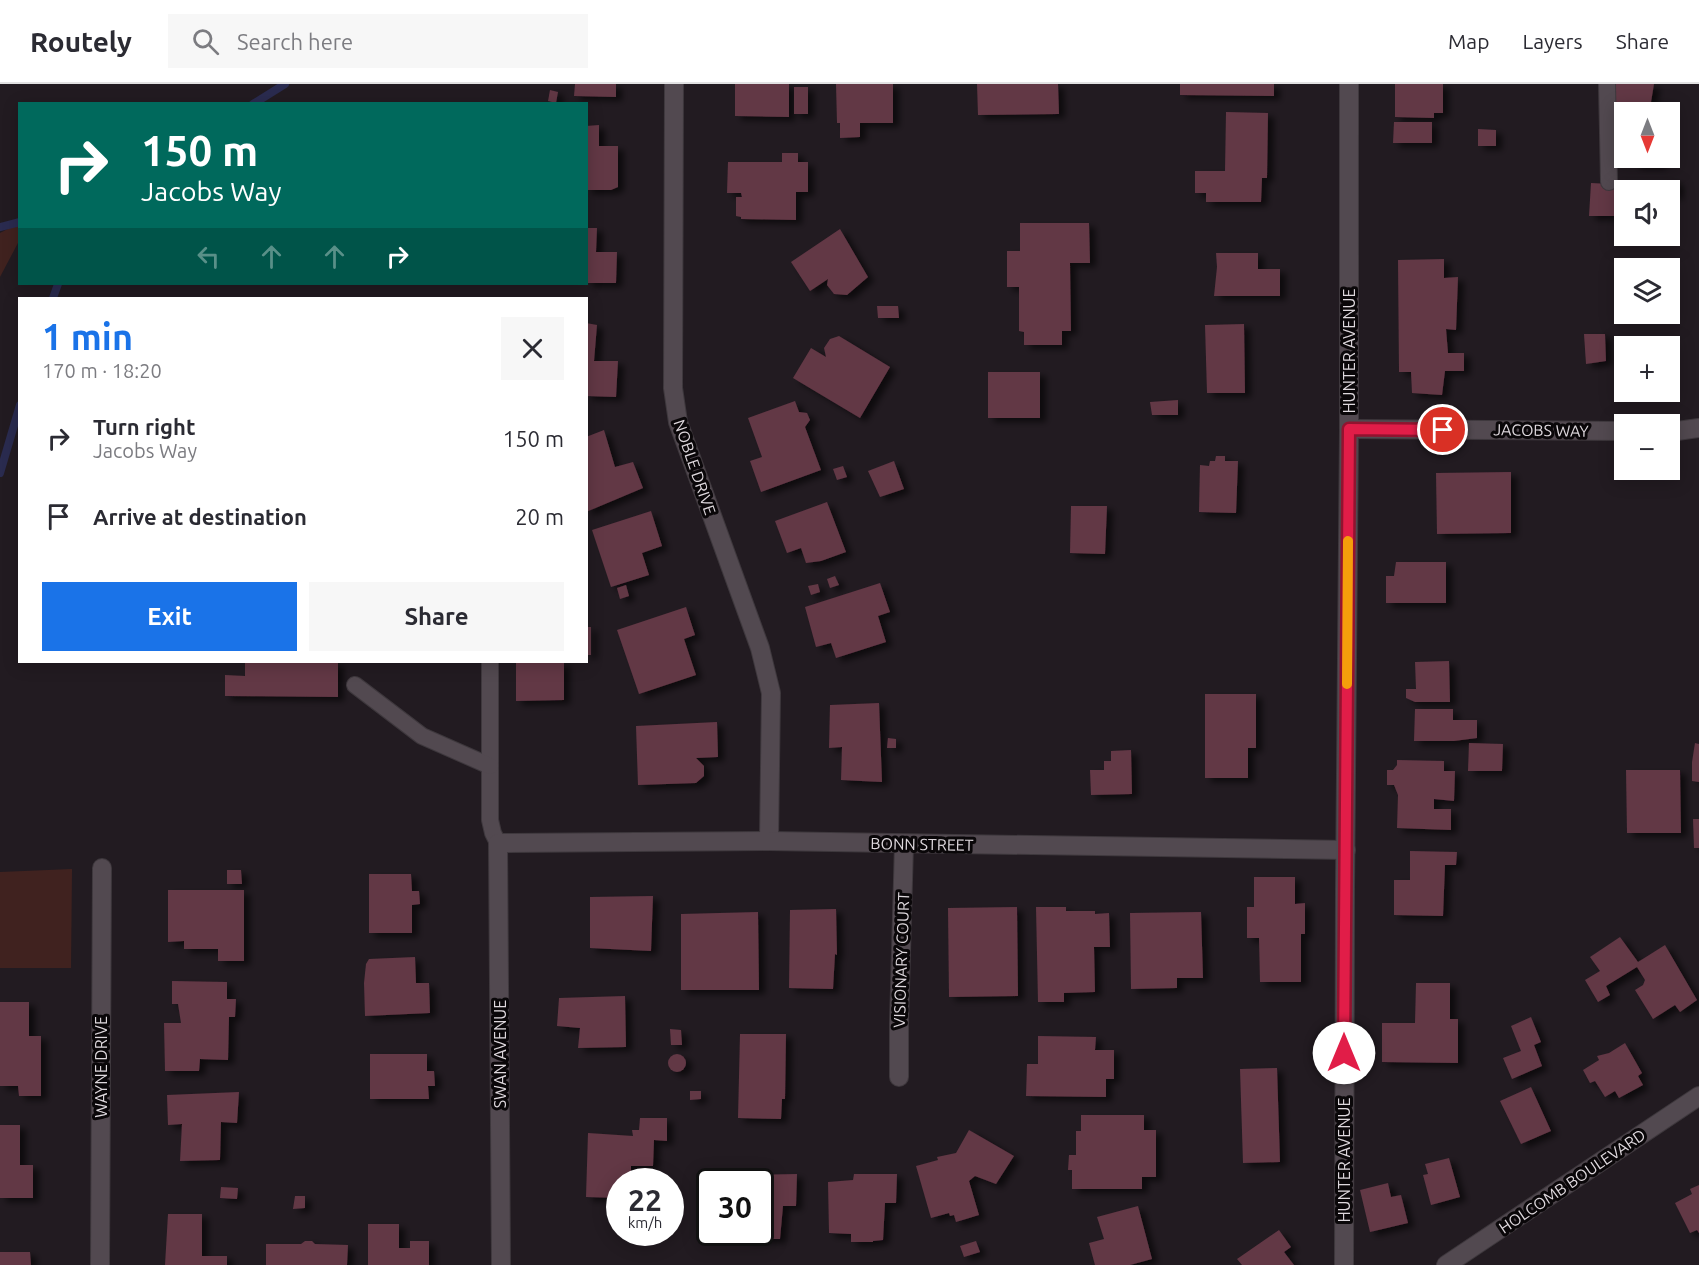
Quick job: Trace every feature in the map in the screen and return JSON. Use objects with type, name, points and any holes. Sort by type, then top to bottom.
[{"type":"street","name":"NOBLE DRIVE","points":[[674,84],[673,388],[678,422],[760,648],[771,693],[770,842]]},
{"type":"street","name":"HUNTER AVENUE","points":[[1344,1265],[1349,84]]},
{"type":"street","points":[[1680,431],[1699,428]]},
{"type":"street","name":"JACOBS WAY","points":[[1349,429],[1614,431]]},
{"type":"street","name":"BONN STREET","points":[[498,843],[770,842],[1346,850]]},
{"type":"street","name":"SWAN AVENUE","points":[[498,843],[501,1265]]},
{"type":"street","name":"VISIONARY COURT","points":[[899,1077],[904,844]]},
{"type":"street","name":"WAYNE DRIVE","points":[[100,1265],[102,868]]},
{"type":"street","name":"HOLCOMB BOULEVARD","points":[[1446,1265],[1699,1096]]},
{"type":"lane","points":[[1607,84],[1609,182]]},
{"type":"lane","points":[[490,663],[490,820],[498,843]]},
{"type":"lane","points":[[355,685],[422,736],[490,766]]},
{"type":"shaded area","points":[[18,224],[18,243],[0,277],[0,233]]},
{"type":"shaded area","points":[[72,869],[71,968],[0,968],[0,872]]},
{"type":"building","points":[[575,84],[616,84],[616,97],[574,96]]},
{"type":"building","points":[[735,84],[789,84],[789,117],[735,116]]},
{"type":"building","points":[[836,84],[893,84],[893,123],[860,123],[860,137],[840,138],[840,123],[837,123]]},
{"type":"building","points":[[977,84],[1058,84],[1059,114],[978,115]]},
{"type":"building","points":[[1180,84],[1274,84],[1274,96],[1180,95]]},
{"type":"building","points":[[1395,84],[1443,84],[1443,113],[1434,113],[1434,118],[1395,117]]},
{"type":"building","points":[[1616,84],[1654,84],[1651,102],[1616,102]]},
{"type":"building","points":[[794,87],[808,87],[808,114],[794,114]]},
{"type":"building","points":[[550,90],[558,92],[556,102],[548,101]]},
{"type":"building","points":[[1226,112],[1268,113],[1267,178],[1262,178],[1261,202],[1206,202],[1206,193],[1195,193],[1195,171],[1225,171]]},
{"type":"building","points":[[1394,122],[1432,122],[1432,143],[1393,143]]},
{"type":"building","points":[[599,125],[599,146],[618,146],[618,187],[611,190],[588,190],[588,126]]},
{"type":"building","points":[[1478,129],[1496,130],[1496,146],[1478,146]]},
{"type":"building","points":[[782,153],[798,153],[798,162],[808,162],[808,192],[796,192],[796,220],[741,219],[736,216],[736,197],[742,197],[741,193],[727,193],[728,162],[782,162]]},
{"type":"building","points":[[1591,183],[1614,184],[1614,216],[1589,216]]},
{"type":"building","points":[[1020,223],[1089,223],[1090,263],[1070,263],[1071,331],[1062,331],[1062,345],[1024,345],[1024,332],[1019,331],[1019,287],[1007,287],[1007,251],[1020,251]]},
{"type":"building","points":[[588,228],[597,228],[596,252],[617,252],[616,283],[588,283]]},
{"type":"building","points":[[840,229],[868,277],[847,295],[834,294],[827,285],[828,279],[810,291],[791,262]]},
{"type":"building","points":[[1216,253],[1258,253],[1258,269],[1280,269],[1280,296],[1214,296]]},
{"type":"building","points":[[1444,259],[1444,278],[1458,277],[1456,330],[1446,329],[1448,353],[1464,353],[1464,371],[1445,371],[1442,395],[1412,393],[1411,372],[1399,372],[1398,260]]},
{"type":"building","points":[[877,306],[898,306],[899,318],[878,318]]},
{"type":"building","points":[[588,323],[597,325],[594,361],[618,361],[616,397],[588,396]]},
{"type":"building","points":[[1244,324],[1245,393],[1207,393],[1205,325]]},
{"type":"building","points":[[1584,334],[1605,334],[1606,361],[1586,364]]},
{"type":"building","points":[[839,336],[890,367],[860,418],[793,378],[811,348],[826,357],[824,348],[830,339]]},
{"type":"building","points":[[988,372],[1040,372],[1040,418],[988,418]]},
{"type":"building","points":[[1178,400],[1178,415],[1152,415],[1150,402]]},
{"type":"building","points":[[795,401],[799,412],[807,413],[810,420],[805,427],[821,470],[761,492],[750,461],[762,457],[748,418]]},
{"type":"building","points":[[604,430],[615,467],[633,462],[643,488],[588,511],[588,436]]},
{"type":"building","points":[[1216,456],[1225,456],[1225,461],[1238,461],[1236,513],[1199,512],[1200,465],[1209,466],[1210,461],[1215,461]]},
{"type":"building","points":[[894,461],[904,489],[880,497],[868,471]]},
{"type":"building","points":[[843,466],[847,477],[837,480],[833,469]]},
{"type":"building","points":[[1511,472],[1511,533],[1437,534],[1436,473]]},
{"type":"building","points":[[827,502],[846,552],[821,561],[806,563],[801,548],[787,553],[775,521]]},
{"type":"building","points":[[1071,506],[1107,506],[1105,554],[1070,553]]},
{"type":"building","points":[[651,511],[662,546],[642,553],[649,575],[611,587],[592,530]]},
{"type":"building","points":[[1396,562],[1446,562],[1446,603],[1386,603],[1386,576],[1394,576]]},
{"type":"building","points":[[835,576],[839,585],[830,588],[827,579]]},
{"type":"building","points":[[880,583],[890,612],[878,616],[886,642],[836,658],[831,643],[816,647],[805,607]]},
{"type":"building","points":[[818,584],[820,592],[811,595],[808,586]]},
{"type":"building","points":[[626,585],[629,596],[620,599],[617,588]]},
{"type":"building","points":[[686,607],[695,635],[684,639],[696,675],[639,694],[617,630]]},
{"type":"building","points":[[588,627],[591,627],[591,655],[588,655]]},
{"type":"building","points":[[1449,661],[1450,702],[1415,702],[1406,698],[1406,689],[1416,689],[1415,662]]},
{"type":"building","points":[[245,663],[338,663],[338,697],[225,696],[225,675],[245,676]]},
{"type":"building","points":[[516,663],[564,663],[564,700],[516,701]]},
{"type":"building","points":[[1205,694],[1256,694],[1256,748],[1248,748],[1248,778],[1205,778]]},
{"type":"building","points":[[879,703],[882,782],[841,780],[842,747],[829,748],[830,705]]},
{"type":"building","points":[[1415,709],[1453,709],[1453,720],[1477,720],[1477,738],[1454,741],[1414,741]]},
{"type":"building","points":[[717,722],[718,757],[696,758],[704,766],[704,776],[696,783],[638,785],[636,726]]},
{"type":"building","points":[[888,738],[896,739],[896,748],[887,748]]},
{"type":"building","points":[[1469,743],[1503,744],[1502,771],[1468,771]]},
{"type":"building","points":[[1695,743],[1699,744],[1699,782],[1692,781]]},
{"type":"building","points":[[1131,750],[1132,794],[1091,795],[1090,770],[1104,770],[1104,761],[1111,761],[1111,751]]},
{"type":"building","points":[[1397,760],[1444,761],[1444,771],[1455,771],[1454,801],[1434,799],[1434,809],[1451,809],[1451,830],[1397,828],[1398,795],[1394,785],[1387,785],[1387,770],[1393,770],[1397,765]]},
{"type":"building","points":[[1626,770],[1680,770],[1681,833],[1627,833]]},
{"type":"building","points":[[1693,819],[1699,819],[1699,848],[1694,848]]},
{"type":"building","points":[[1410,851],[1457,852],[1456,865],[1445,865],[1443,916],[1394,915],[1394,880],[1410,880]]},
{"type":"building","points":[[227,870],[241,870],[242,884],[227,884]]},
{"type":"building","points":[[369,874],[411,874],[412,891],[419,891],[420,904],[412,905],[412,933],[369,933]]},
{"type":"building","points":[[1254,877],[1295,877],[1295,904],[1305,903],[1305,934],[1301,934],[1301,982],[1260,982],[1259,938],[1247,938],[1247,907],[1254,907]]},
{"type":"building","points":[[168,890],[244,890],[244,961],[218,961],[218,949],[184,949],[184,941],[168,942]]},
{"type":"building","points":[[653,896],[651,951],[590,948],[590,897]]},
{"type":"building","points":[[1017,907],[1018,996],[949,997],[948,908]]},
{"type":"building","points":[[1036,907],[1066,907],[1066,911],[1109,913],[1110,947],[1094,947],[1095,992],[1064,993],[1064,1002],[1038,1002]]},
{"type":"building","points":[[836,909],[837,955],[835,954],[833,989],[789,988],[790,910]]},
{"type":"building","points":[[758,912],[759,990],[681,990],[681,914]]},
{"type":"building","points":[[1201,912],[1203,978],[1177,978],[1177,988],[1131,989],[1130,913]]},
{"type":"building","points":[[1620,937],[1638,962],[1665,945],[1697,1000],[1680,1012],[1675,1005],[1653,1019],[1635,990],[1643,985],[1645,980],[1637,967],[1606,986],[1610,995],[1598,1002],[1585,980],[1600,971],[1590,957]]},
{"type":"building","points":[[415,957],[416,983],[429,983],[430,1013],[365,1016],[364,983],[366,964],[369,959]]},
{"type":"building","points":[[172,981],[227,982],[227,999],[236,999],[235,1017],[229,1017],[228,1060],[200,1059],[199,1071],[165,1071],[164,1023],[181,1023],[178,1004],[172,1004]]},
{"type":"building","points":[[1416,983],[1450,983],[1450,1019],[1458,1019],[1458,1063],[1382,1062],[1382,1023],[1415,1023]]},
{"type":"building","points":[[625,996],[626,1047],[578,1048],[580,1028],[557,1026],[559,998]]},
{"type":"building","points":[[0,1002],[29,1002],[29,1036],[41,1036],[41,1096],[19,1096],[18,1086],[0,1086]]},
{"type":"building","points":[[1531,1017],[1541,1042],[1534,1045],[1542,1066],[1512,1079],[1503,1058],[1521,1051],[1511,1026]]},
{"type":"building","points":[[670,1029],[681,1030],[682,1045],[671,1045]]},
{"type":"building","points":[[740,1034],[786,1034],[785,1099],[782,1099],[781,1119],[738,1118]]},
{"type":"building","points":[[1038,1036],[1096,1037],[1095,1050],[1114,1050],[1114,1079],[1106,1079],[1106,1097],[1026,1096],[1027,1064],[1038,1064]]},
{"type":"building","points":[[1625,1043],[1642,1073],[1638,1076],[1643,1085],[1619,1098],[1615,1091],[1605,1097],[1595,1081],[1590,1083],[1583,1070],[1599,1060],[1597,1056],[1609,1053]]},
{"type":"building","points":[[370,1054],[427,1054],[427,1071],[434,1071],[435,1086],[428,1086],[429,1099],[370,1099]]},
{"type":"building","points":[[677,1054],[683,1057],[686,1063],[683,1069],[677,1072],[671,1069],[668,1063],[671,1057]]},
{"type":"building","points":[[1277,1068],[1280,1162],[1243,1163],[1240,1069]]},
{"type":"building","points":[[1531,1087],[1551,1131],[1521,1144],[1500,1101]]},
{"type":"building","points":[[690,1091],[701,1091],[701,1099],[690,1100]]},
{"type":"building","points":[[239,1092],[237,1123],[221,1122],[220,1160],[180,1161],[182,1124],[168,1125],[167,1095]]},
{"type":"building","points":[[1081,1115],[1144,1115],[1144,1130],[1156,1130],[1156,1177],[1142,1177],[1142,1189],[1072,1189],[1072,1170],[1068,1170],[1069,1155],[1076,1155],[1076,1131],[1081,1131]]},
{"type":"building","points":[[640,1118],[667,1118],[667,1141],[654,1140],[653,1166],[606,1168],[606,1198],[586,1197],[588,1133],[633,1136],[632,1130],[639,1130]]},
{"type":"building","points":[[0,1125],[20,1125],[20,1165],[33,1165],[33,1198],[0,1198]]},
{"type":"building","points":[[969,1130],[1014,1156],[996,1184],[975,1176],[969,1181],[979,1215],[956,1222],[954,1215],[950,1216],[949,1213],[931,1218],[916,1166],[938,1160],[937,1157],[956,1153]]},
{"type":"building","points":[[1449,1158],[1460,1197],[1431,1205],[1423,1175],[1428,1174],[1425,1164]]},
{"type":"building","points":[[774,1174],[797,1174],[796,1206],[783,1206],[780,1239],[774,1239]]},
{"type":"building","points":[[854,1174],[897,1174],[896,1203],[885,1203],[883,1240],[851,1242],[851,1234],[829,1233],[828,1182],[853,1180]]},
{"type":"building","points":[[1388,1183],[1391,1197],[1401,1195],[1408,1223],[1370,1232],[1360,1190]]},
{"type":"building","points":[[1699,1185],[1699,1233],[1697,1230],[1690,1233],[1675,1203],[1692,1194],[1690,1189]]},
{"type":"building","points":[[221,1187],[238,1188],[237,1199],[220,1198]]},
{"type":"building","points":[[295,1196],[305,1196],[305,1208],[293,1209]]},
{"type":"building","points":[[1138,1206],[1152,1259],[1130,1265],[1095,1265],[1089,1243],[1104,1239],[1097,1217]]},
{"type":"building","points":[[168,1214],[202,1214],[202,1256],[227,1256],[227,1265],[165,1265]]},
{"type":"building","points":[[368,1224],[399,1224],[399,1248],[410,1248],[410,1241],[429,1241],[429,1265],[368,1265]]},
{"type":"building","points":[[1279,1230],[1291,1247],[1284,1252],[1294,1265],[1242,1265],[1237,1259]]},
{"type":"building","points":[[305,1241],[312,1241],[315,1244],[348,1245],[347,1265],[266,1265],[266,1244],[301,1244]]},
{"type":"building","points":[[976,1241],[980,1252],[964,1257],[960,1246]]},
{"type":"building","points":[[0,1252],[30,1252],[31,1265],[0,1265]]},
{"type":"waterway","points":[[256,102],[285,84]]},
{"type":"waterway","points":[[0,227],[18,222]]},
{"type":"waterway","points":[[53,297],[58,285]]},
{"type":"waterway","points":[[0,473],[18,412]]},
{"type":"slow traffic","points":[[1347,684],[1348,541]]},
{"type":"route","points":[[1344,1053],[1349,429],[1443,430]]}]
